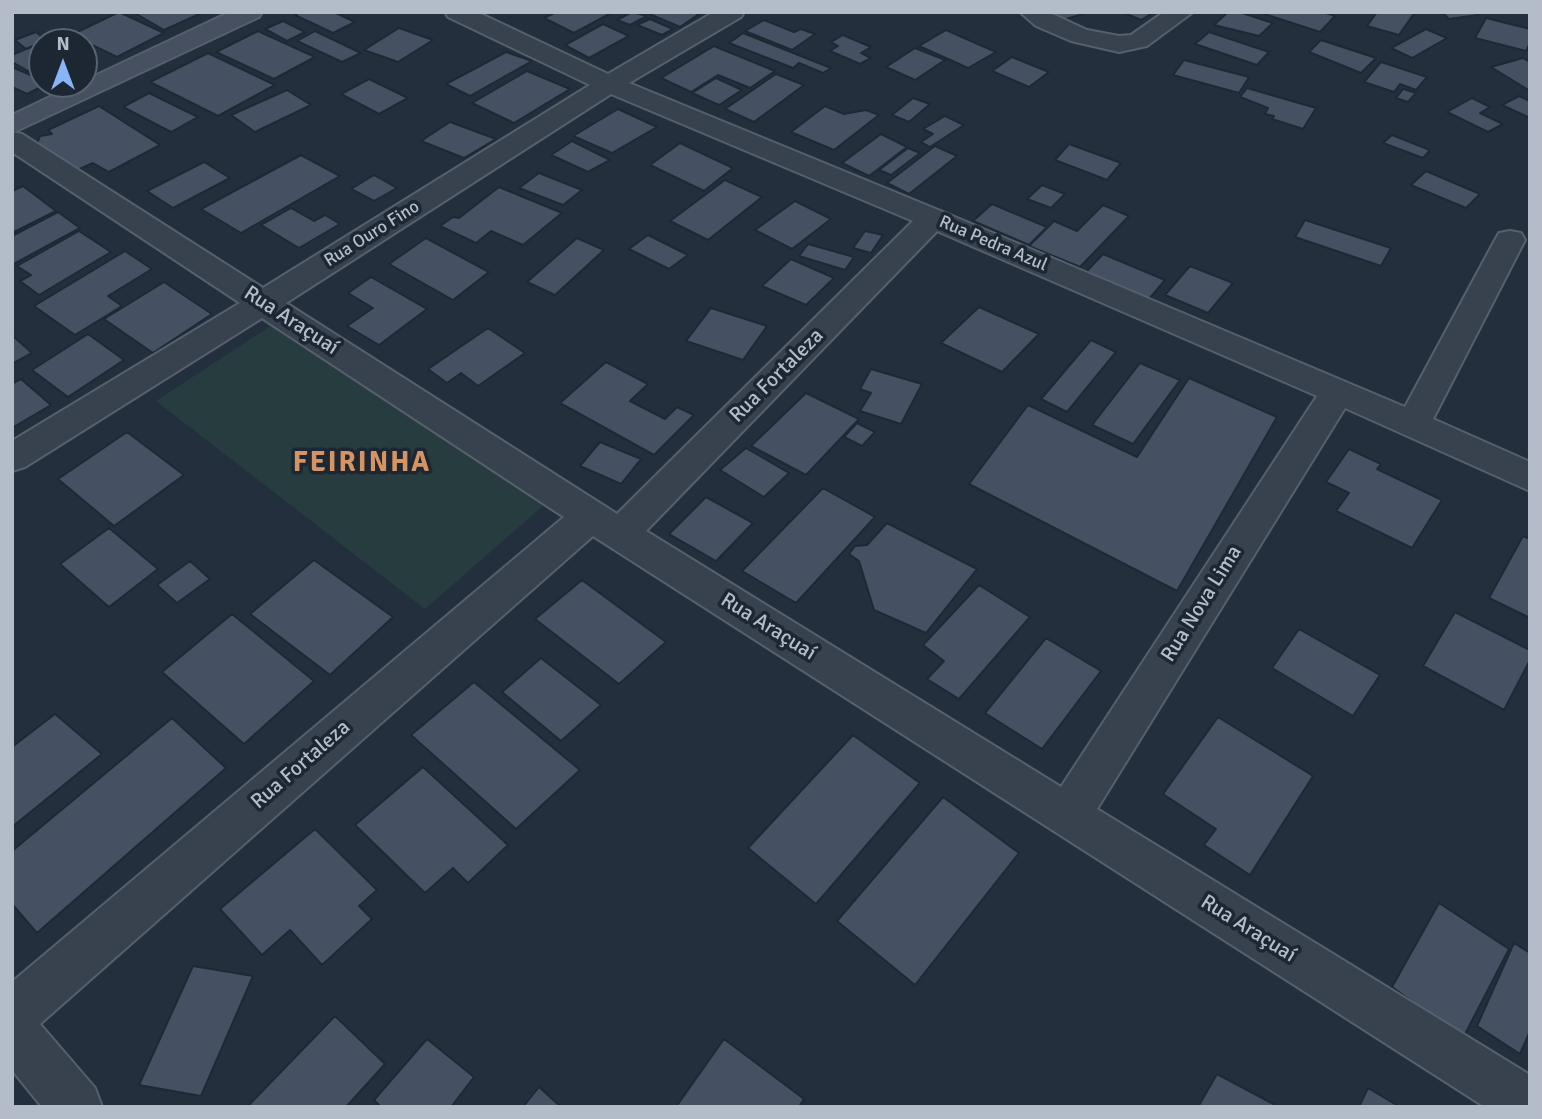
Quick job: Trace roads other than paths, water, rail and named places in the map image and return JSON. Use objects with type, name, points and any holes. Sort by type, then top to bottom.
[{"type":"main road","points":[[12,125],[250,12]]},
{"type":"street","name":"Rua Pedra Azul","points":[[457,12],[609,84],[933,218],[1413,424],[1530,478]]},
{"type":"street","name":"Rua Ouro Fino","points":[[12,457],[263,303],[609,84],[732,12]]},
{"type":"street","points":[[1032,12],[1054,25],[1098,42],[1119,44],[1138,41],[1181,12]]},
{"type":"street","name":"Rua Araçuaí","points":[[12,140],[606,525],[1530,1105]]},
{"type":"street","name":"Rua Fortaleza","points":[[12,1015],[606,525],[933,218]]},
{"type":"street","points":[[1413,424],[1510,240]]},
{"type":"street","name":"Rua Nova Lima","points":[[1068,816],[1337,393]]},
{"type":"street","points":[[12,1029],[76,1107]]},
{"type":"district","name":"FEIRINHA","points":[[362,464]]}]
